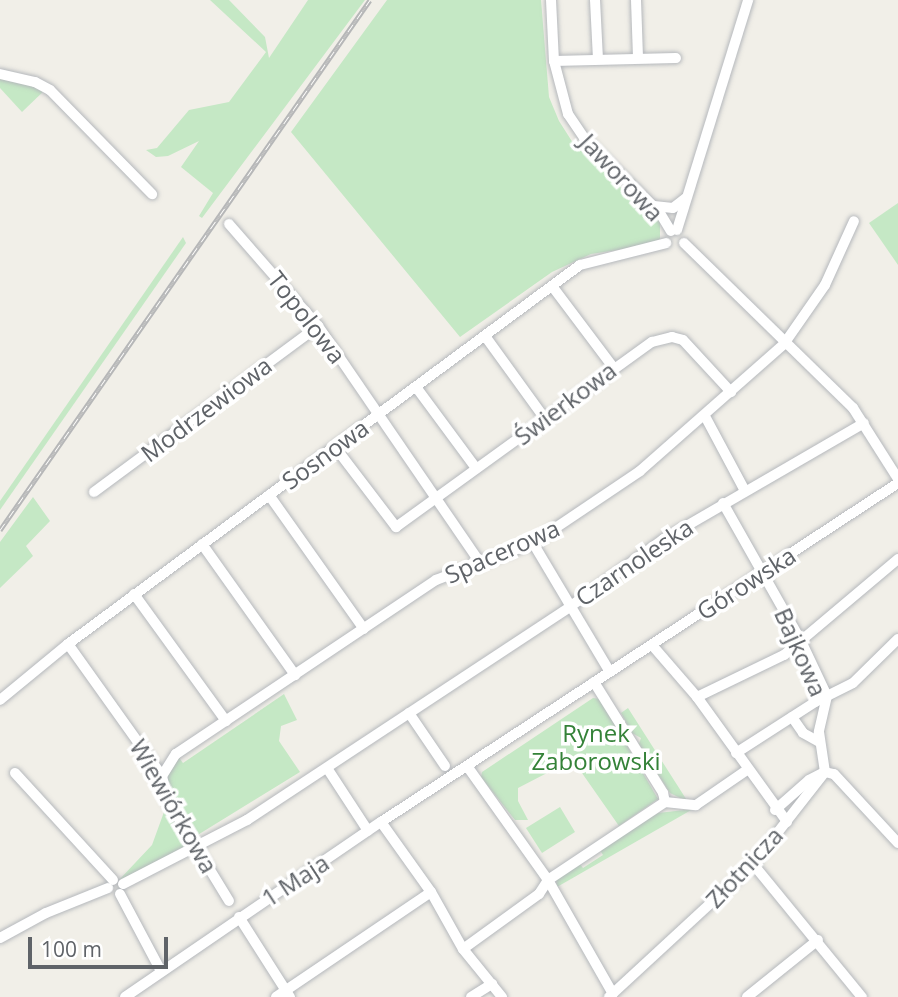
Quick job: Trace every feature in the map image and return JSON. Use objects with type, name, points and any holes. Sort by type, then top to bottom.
[{"type":"street","name":"Jaworowa","points":[[551,0],[554,61],[562,99],[576,128],[652,205],[684,243]]},
{"type":"street","points":[[595,0],[598,59]]},
{"type":"street","points":[[636,0],[638,57]]},
{"type":"street","points":[[666,243],[674,231],[689,192],[748,0]]},
{"type":"street","points":[[554,61],[676,58]]},
{"type":"street","points":[[0,74],[46,87],[152,194]]},
{"type":"street","points":[[652,205],[673,208],[689,192]]},
{"type":"street","name":"Spacerowa","points":[[162,776],[176,754],[436,580],[533,543],[575,519],[706,418],[784,344],[825,285],[855,221]]},
{"type":"street","name":"Topolowa","points":[[229,224],[318,326],[481,564]]},
{"type":"street","name":"Sosnowa","points":[[0,701],[68,644],[134,594],[552,286],[592,260],[666,243],[676,249],[684,243]]},
{"type":"street","points":[[684,243],[864,423],[898,481]]},
{"type":"street","points":[[552,286],[613,367]]},
{"type":"street","name":"Modrzewiowa","points":[[94,492],[318,326]]},
{"type":"street","points":[[485,336],[545,419]]},
{"type":"street","name":"Świerkowa","points":[[335,447],[396,527],[613,367],[652,342],[672,337],[695,349],[731,392]]},
{"type":"street","points":[[416,387],[476,468]]},
{"type":"street","points":[[706,418],[745,491]]},
{"type":"street","name":"Czarnoleska","points":[[116,887],[197,847],[327,768],[571,606],[664,539],[864,423]]},
{"type":"street","name":"Górowska","points":[[594,682],[898,481]]},
{"type":"street","points":[[269,495],[364,629]]},
{"type":"street","name":"Bajkowa","points":[[723,503],[801,642],[827,696],[819,742],[825,772]]},
{"type":"street","points":[[533,543],[610,672]]},
{"type":"street","points":[[202,544],[295,675]]},
{"type":"street","points":[[697,697],[760,670],[801,642],[898,559]]},
{"type":"street","points":[[134,594],[226,721]]},
{"type":"street","points":[[736,753],[827,696],[853,683],[898,639]]},
{"type":"street","name":"Wiewiórkowa","points":[[68,644],[162,776],[165,796],[229,901]]},
{"type":"street","points":[[652,645],[697,697],[775,810],[787,822]]},
{"type":"street","points":[[611,995],[548,880],[467,766],[594,682],[663,793],[665,802]]},
{"type":"street","points":[[409,713],[445,766]]},
{"type":"street","points":[[792,718],[803,733],[819,742]]},
{"type":"street","name":"1 Maja","points":[[125,997],[239,917],[467,766]]},
{"type":"street","points":[[327,768],[368,831]]},
{"type":"street","points":[[463,949],[539,894],[548,880],[665,802],[696,805],[747,770]]},
{"type":"street","points":[[825,772],[834,774],[898,843]]},
{"type":"street","name":"Złotnicza","points":[[775,810],[809,780],[825,772]]},
{"type":"street","name":"Złotnicza","points":[[611,995],[752,864],[825,772]]},
{"type":"street","points":[[15,774],[116,887],[161,971]]},
{"type":"street","points":[[381,822],[431,892],[463,949],[502,997]]},
{"type":"street","points":[[752,864],[818,940],[862,997]]},
{"type":"street","points":[[0,938],[46,913],[116,887]]},
{"type":"street","points":[[276,997],[288,994],[431,892]]},
{"type":"street","points":[[239,917],[288,994]]},
{"type":"street","points":[[747,997],[818,940]]},
{"type":"street","points":[[471,997],[492,984]]},
{"type":"green space","points":[[210,0],[229,0],[265,37],[269,58],[308,0],[365,0],[202,218],[199,216],[213,193],[181,167],[199,141],[168,156],[156,157],[146,150],[157,148],[189,110],[229,102],[266,52]]},
{"type":"green space","points":[[387,0],[541,0],[549,97],[559,121],[573,143],[629,195],[633,190],[660,221],[660,239],[651,245],[591,254],[552,272],[460,337],[291,132]]},
{"type":"green space","points":[[0,74],[47,88],[22,112],[0,88]]},
{"type":"green space","points":[[898,203],[898,265],[869,223]]},
{"type":"green space","points":[[183,237],[186,243],[0,510],[0,501]]},
{"type":"green space","points":[[33,497],[50,521],[26,546],[33,556],[0,588],[0,542]]},
{"type":"green space","points":[[284,694],[297,720],[281,726],[279,741],[300,772],[196,836],[170,795],[197,847],[119,880],[152,845],[168,801],[162,776],[176,754],[183,763]]},
{"type":"green space","name":"Rynek Zaborowski","points":[[593,698],[600,699],[658,799],[619,826],[568,753],[547,773],[518,788],[518,801],[528,820],[515,820],[481,777],[482,772]]},
{"type":"green space","points":[[628,708],[688,802],[670,793],[639,744],[641,738],[632,733],[621,713]]},
{"type":"green space","points":[[560,807],[575,832],[542,853],[526,828]]},
{"type":"green space","points":[[693,809],[557,887],[556,880],[579,863],[583,868],[603,855],[600,850],[658,813]]},
{"type":"railway","points":[[0,530],[370,0]]}]
